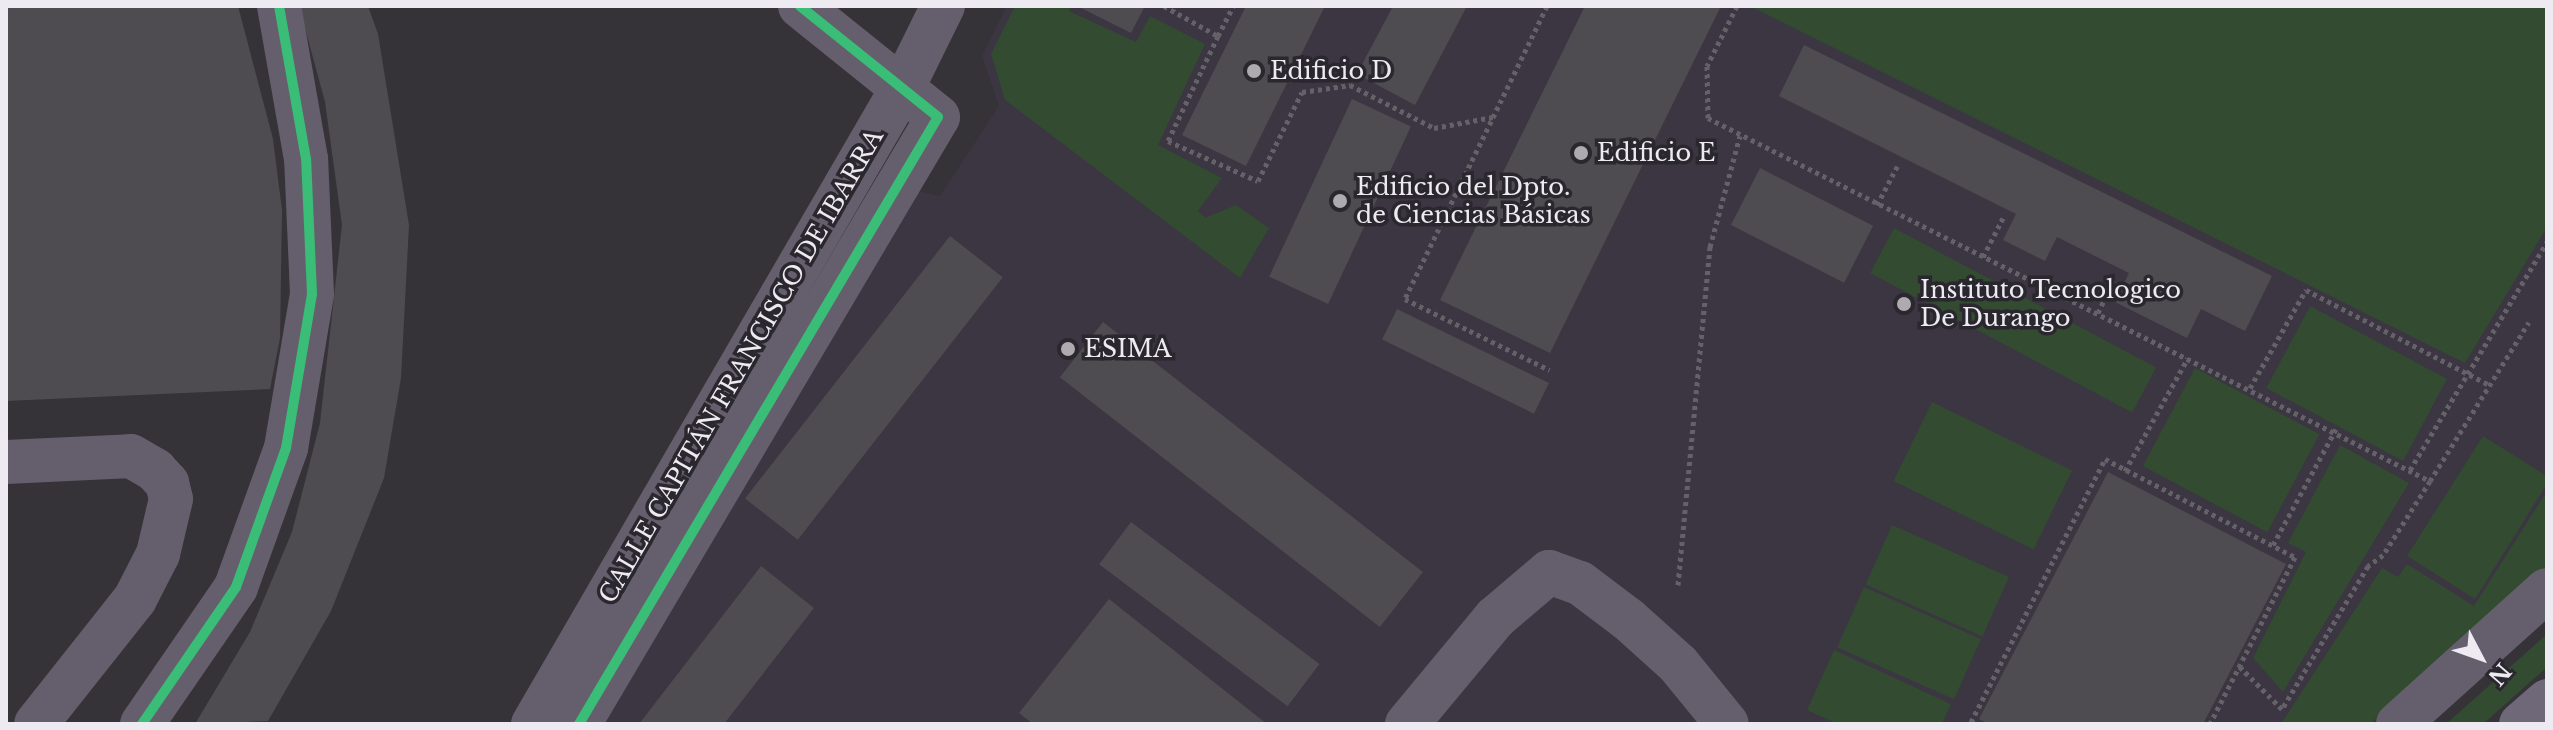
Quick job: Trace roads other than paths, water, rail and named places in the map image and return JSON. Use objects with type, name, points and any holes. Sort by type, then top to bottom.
[{"type":"main road","points":[[2521,724],[2547,701]]},
{"type":"street","points":[[142,724],[236,587],[286,448],[312,294],[306,159],[279,6]]},
{"type":"street","points":[[579,724],[938,117],[904,85],[800,6]]},
{"type":"street","name":"CALLE CAPITÁN FRANCISCO DE IBARRA","points":[[533,724],[904,85],[943,6]]},
{"type":"street","points":[[6,462],[131,456],[155,470],[167,483],[171,499],[158,554],[135,599],[36,724]]},
{"type":"street","points":[[1407,724],[1495,618],[1549,572],[1580,583],[1629,620],[1678,664],[1727,724]]},
{"type":"street","points":[[2398,724],[2547,590]]},
{"type":"place","name":"Edificio D","points":[[1254,71]]},
{"type":"place","name":"Edificio E","points":[[1581,153]]},
{"type":"place","name":"Edificio del Dpto. de Ciencias Básicas","points":[[1340,201]]},
{"type":"place","name":"Instituto Tecnologico De Durango","points":[[1904,304]]},
{"type":"place","name":"ESIMA","points":[[1068,349]]}]
